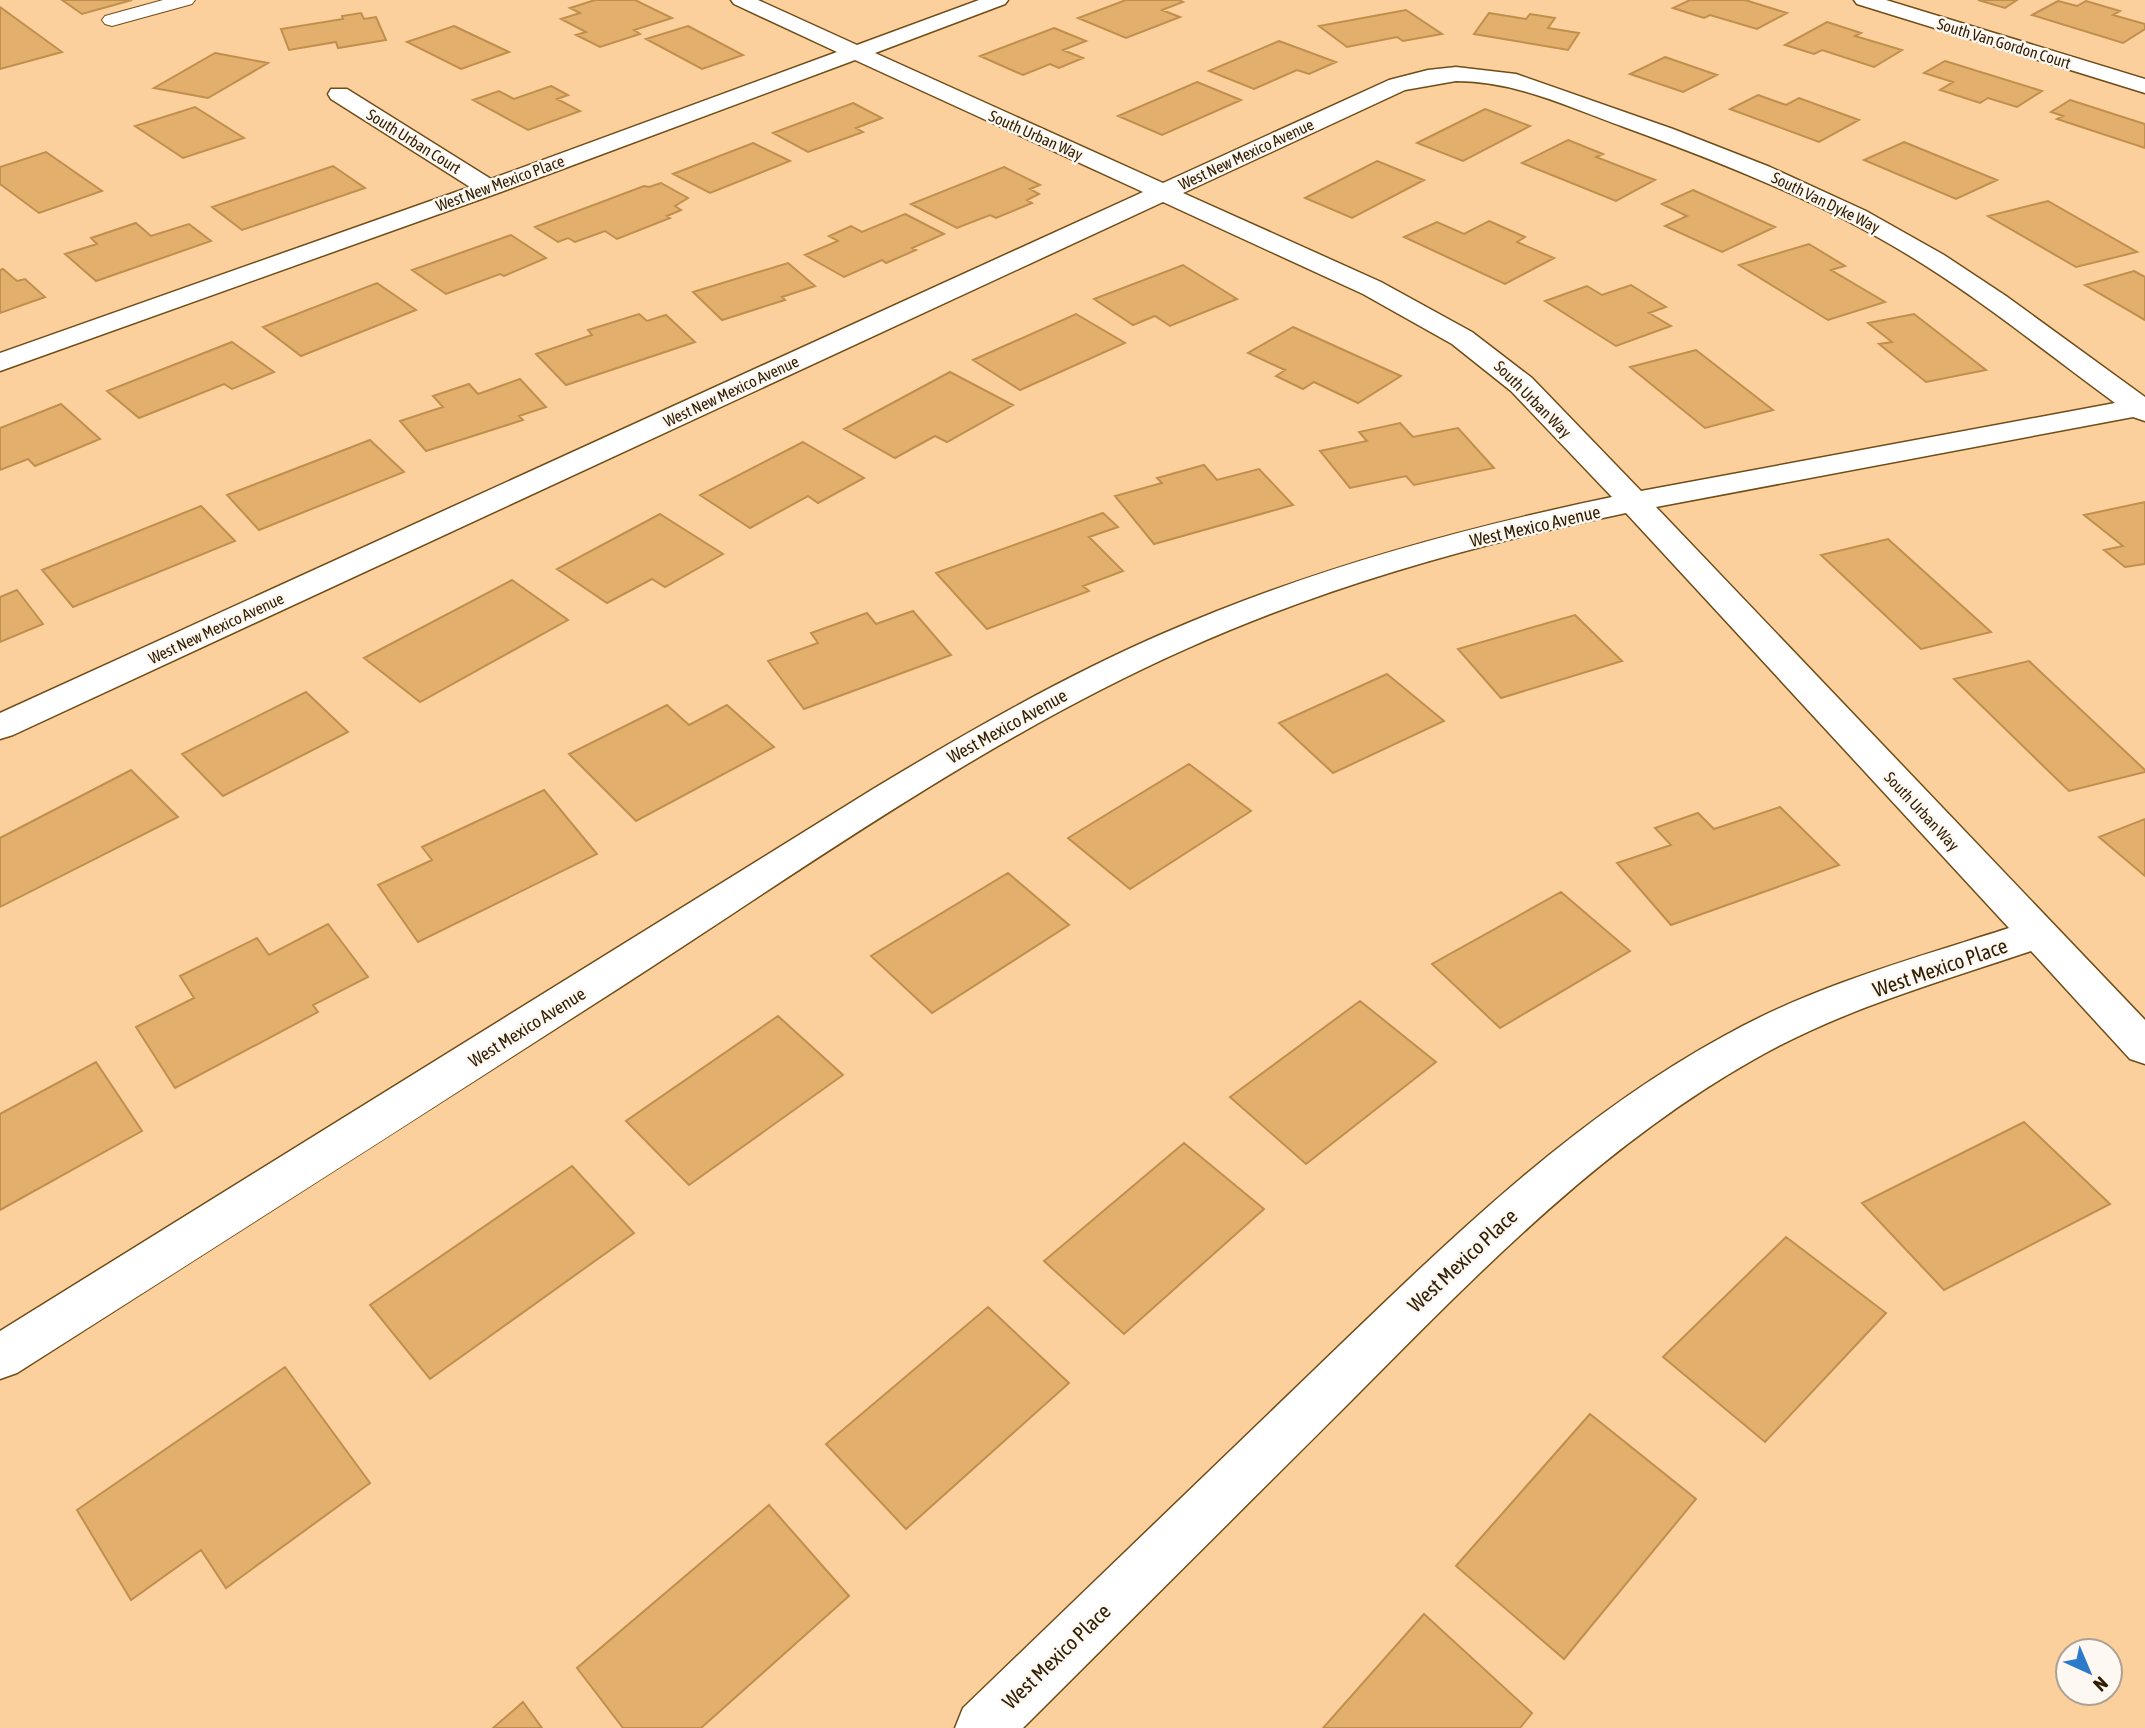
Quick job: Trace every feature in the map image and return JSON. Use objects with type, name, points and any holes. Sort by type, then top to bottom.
[{"type":"street","name":"South Urban Way","points":[[741,0],[1372,288],[1453,330],[1513,375],[2145,1046]]},
{"type":"street","name":"West New Mexico Place","points":[[0,363],[489,188],[998,0]]},
{"type":"street","name":"South Van Gordon Court","points":[[1864,0],[2145,86]]},
{"type":"street","name":"West New Mexico Avenue","points":[[0,727],[1397,85],[1444,73],[1468,73]]},
{"type":"street","name":"South Van Dyke Way","points":[[1468,73],[1516,81],[1584,105],[1752,167],[1833,204],[1904,242],[1961,277],[2143,408]]},
{"type":"street","name":"South Urban Court","points":[[339,94],[489,188]]},
{"type":"street","name":"West Mexico Avenue","points":[[0,1357],[254,1200],[950,758],[1092,679],[1168,642],[1324,583],[1419,554],[1633,503],[2143,408]]},
{"type":"street","name":"West Mexico Place","points":[[983,1728],[1422,1298],[1512,1212],[1585,1150],[1680,1082],[1738,1047],[1820,1007],[2037,934]]},
{"type":"lane","points":[[112,20],[185,0]]},
{"type":"building","points":[[62,0],[132,0],[82,14]]},
{"type":"building","points":[[595,0],[635,0],[672,18],[634,30],[640,34],[600,47],[576,35],[586,32],[561,19],[580,13],[570,8]]},
{"type":"building","points":[[1126,0],[1183,2],[1162,10],[1180,17],[1126,38],[1078,18]]},
{"type":"building","points":[[1690,0],[1745,0],[1787,13],[1757,29],[1710,15],[1704,18],[1673,8]]},
{"type":"building","points":[[1978,0],[2017,0],[2005,8]]},
{"type":"building","points":[[2058,1],[2077,6],[2086,1],[2120,11],[2113,15],[2145,24],[2145,29],[2123,43],[2032,15]]},
{"type":"building","points":[[0,7],[62,52],[0,69]]},
{"type":"building","points":[[1406,10],[1442,34],[1403,41],[1397,37],[1347,47],[1319,26]]},
{"type":"building","points":[[361,13],[364,19],[376,17],[386,40],[338,48],[336,42],[289,50],[281,29],[343,19],[342,16]]},
{"type":"building","points":[[1489,13],[1526,19],[1530,14],[1555,18],[1548,28],[1579,33],[1568,50],[1474,34]]},
{"type":"building","points":[[1827,22],[1861,33],[1855,36],[1902,50],[1874,67],[1822,50],[1814,54],[1785,45]]},
{"type":"building","points":[[454,26],[509,52],[461,69],[407,42]]},
{"type":"building","points":[[688,26],[743,55],[702,69],[646,39]]},
{"type":"building","points":[[1054,28],[1086,41],[1063,50],[1083,58],[1059,68],[1050,64],[1023,75],[980,56]]},
{"type":"building","points":[[1279,41],[1336,62],[1309,74],[1297,70],[1254,89],[1209,71]]},
{"type":"building","points":[[215,53],[268,63],[208,98],[154,88]]},
{"type":"building","points":[[1665,57],[1717,75],[1683,92],[1630,74]]},
{"type":"building","points":[[1945,61],[2042,91],[2017,107],[1988,98],[1980,103],[1940,90],[1953,82],[1924,73]]},
{"type":"building","points":[[1197,82],[1241,100],[1162,135],[1118,116]]},
{"type":"building","points":[[551,86],[568,95],[557,99],[580,111],[528,130],[473,100],[499,91],[514,99]]},
{"type":"building","points":[[1758,95],[1786,105],[1799,98],[1859,120],[1819,142],[1730,109]]},
{"type":"building","points":[[2070,100],[2145,124],[2145,148],[2057,119],[2063,116],[2051,112]]},
{"type":"building","points":[[853,103],[882,118],[856,128],[863,132],[808,152],[773,133]]},
{"type":"building","points":[[195,107],[244,138],[183,158],[135,126]]},
{"type":"building","points":[[1485,109],[1530,126],[1463,161],[1417,143]]},
{"type":"building","points":[[1568,140],[1603,154],[1596,157],[1655,180],[1616,201],[1522,163]]},
{"type":"building","points":[[1904,142],[1997,180],[1956,199],[1864,160]]},
{"type":"building","points":[[753,143],[790,161],[710,193],[673,174]]},
{"type":"building","points":[[46,152],[102,191],[39,213],[0,184],[0,167]]},
{"type":"building","points":[[1377,161],[1424,180],[1352,218],[1305,198]]},
{"type":"building","points":[[333,166],[365,188],[242,230],[212,207]]},
{"type":"building","points":[[1004,167],[1040,185],[1030,189],[1039,194],[1027,200],[1032,203],[996,218],[990,215],[957,228],[911,204]]},
{"type":"building","points":[[661,183],[688,198],[675,206],[681,210],[667,216],[670,218],[617,239],[605,231],[575,242],[568,238],[558,242],[535,227],[644,186]]},
{"type":"building","points":[[1693,190],[1775,227],[1722,252],[1665,226],[1687,216],[1662,204]]},
{"type":"building","points":[[2048,201],[2137,252],[2076,267],[1988,216]]},
{"type":"building","points":[[905,214],[944,234],[886,263],[882,260],[844,277],[805,255],[838,241],[829,236],[851,226],[862,232]]},
{"type":"building","points":[[1489,221],[1525,237],[1517,242],[1554,258],[1505,284],[1404,237],[1437,222],[1464,234]]},
{"type":"building","points":[[136,223],[151,236],[189,224],[211,241],[96,281],[65,254],[97,244],[91,238]]},
{"type":"building","points":[[511,235],[546,258],[504,276],[500,274],[446,294],[412,270]]},
{"type":"building","points":[[1809,244],[1845,266],[1831,270],[1885,302],[1828,320],[1739,265]]},
{"type":"building","points":[[788,263],[815,286],[782,297],[785,300],[722,320],[693,292]]},
{"type":"building","points":[[1183,265],[1237,299],[1170,326],[1155,316],[1133,325],[1094,299]]},
{"type":"building","points":[[3,269],[17,281],[25,279],[45,297],[0,313],[0,270]]},
{"type":"building","points":[[2134,271],[2145,277],[2145,320],[2085,285]]},
{"type":"building","points":[[377,283],[416,310],[301,356],[263,327]]},
{"type":"building","points":[[1631,285],[1666,307],[1649,313],[1671,326],[1616,346],[1545,301],[1587,286],[1602,295]]},
{"type":"building","points":[[639,314],[647,321],[666,315],[695,342],[566,385],[536,354],[592,335],[588,330]]},
{"type":"building","points":[[1076,314],[1125,343],[1020,390],[973,360]]},
{"type":"building","points":[[1914,314],[1986,370],[1926,382],[1879,344],[1892,342],[1868,323]]},
{"type":"building","points":[[1293,327],[1401,376],[1358,403],[1314,382],[1303,389],[1276,376],[1285,370],[1248,353]]},
{"type":"building","points":[[232,342],[274,372],[232,389],[224,384],[139,418],[107,391]]},
{"type":"building","points":[[1696,350],[1773,410],[1705,428],[1630,367]]},
{"type":"building","points":[[950,372],[1013,405],[947,442],[935,436],[895,458],[844,429]]},
{"type":"building","points":[[520,379],[546,407],[519,416],[523,420],[426,451],[400,421],[443,407],[433,396],[469,384],[478,394]]},
{"type":"building","points":[[61,404],[100,439],[35,466],[28,459],[0,470],[0,428]]},
{"type":"building","points":[[1400,423],[1413,437],[1458,428],[1494,468],[1414,485],[1406,476],[1350,488],[1320,451],[1367,441],[1359,432]]},
{"type":"building","points":[[370,440],[404,472],[259,530],[227,495]]},
{"type":"building","points":[[803,442],[864,478],[818,503],[808,496],[750,528],[700,495]]},
{"type":"building","points":[[1204,465],[1217,480],[1259,469],[1293,505],[1154,544],[1115,496],[1162,483],[1157,478]]},
{"type":"building","points":[[2145,502],[2145,564],[2125,567],[2104,550],[2123,546],[2084,515]]},
{"type":"building","points":[[201,506],[235,541],[73,607],[42,570]]},
{"type":"building","points":[[1103,513],[1118,527],[1089,537],[1123,571],[1083,586],[1089,591],[987,629],[936,573]]},
{"type":"building","points":[[660,514],[723,554],[665,587],[652,579],[607,603],[557,569]]},
{"type":"building","points":[[1888,539],[1991,632],[1921,649],[1821,555]]},
{"type":"building","points":[[512,580],[568,620],[420,702],[364,658]]},
{"type":"building","points":[[17,590],[43,624],[0,642],[0,597]]},
{"type":"building","points":[[913,611],[951,655],[804,709],[768,661],[818,643],[811,633],[867,613],[876,624]]},
{"type":"building","points":[[1575,615],[1622,661],[1501,698],[1458,649]]},
{"type":"building","points":[[2029,661],[2145,772],[2069,791],[1954,679]]},
{"type":"building","points":[[1387,674],[1444,721],[1333,773],[1279,723]]},
{"type":"building","points":[[306,692],[348,732],[223,796],[182,754]]},
{"type":"building","points":[[667,705],[689,725],[727,705],[774,747],[636,821],[569,754]]},
{"type":"building","points":[[1189,764],[1251,811],[1130,889],[1068,838]]},
{"type":"building","points":[[131,770],[178,817],[0,907],[0,838]]},
{"type":"building","points":[[544,790],[597,854],[418,942],[378,885],[432,860],[422,847]]},
{"type":"building","points":[[1780,807],[1839,865],[1671,925],[1617,863],[1671,845],[1655,828],[1698,813],[1714,829]]},
{"type":"building","points":[[2145,819],[2145,876],[2099,837]]},
{"type":"building","points":[[1008,873],[1069,925],[932,1013],[871,956]]},
{"type":"building","points":[[1561,892],[1630,951],[1500,1028],[1432,964]]},
{"type":"building","points":[[328,924],[368,977],[313,1005],[318,1012],[175,1088],[136,1027],[194,998],[180,976],[257,938],[269,955]]},
{"type":"building","points":[[1360,1001],[1436,1062],[1306,1164],[1230,1097]]},
{"type":"building","points":[[778,1016],[843,1075],[689,1185],[626,1121]]},
{"type":"building","points":[[96,1062],[142,1131],[0,1210],[0,1114]]},
{"type":"building","points":[[2024,1122],[2110,1204],[1944,1290],[1862,1203]]},
{"type":"building","points":[[1184,1143],[1264,1209],[1124,1334],[1044,1261]]},
{"type":"building","points":[[572,1166],[634,1233],[430,1379],[370,1305]]},
{"type":"building","points":[[1786,1237],[1886,1313],[1765,1442],[1663,1357]]},
{"type":"building","points":[[988,1307],[1069,1383],[906,1529],[826,1444]]},
{"type":"building","points":[[285,1367],[370,1483],[226,1588],[201,1550],[131,1600],[77,1510]]},
{"type":"building","points":[[1590,1414],[1696,1499],[1564,1659],[1456,1566]]},
{"type":"building","points":[[769,1505],[849,1596],[701,1728],[623,1728],[577,1668]]},
{"type":"building","points":[[1424,1614],[1532,1713],[1520,1728],[1323,1728]]},
{"type":"building","points":[[523,1702],[542,1728],[493,1728]]}]
